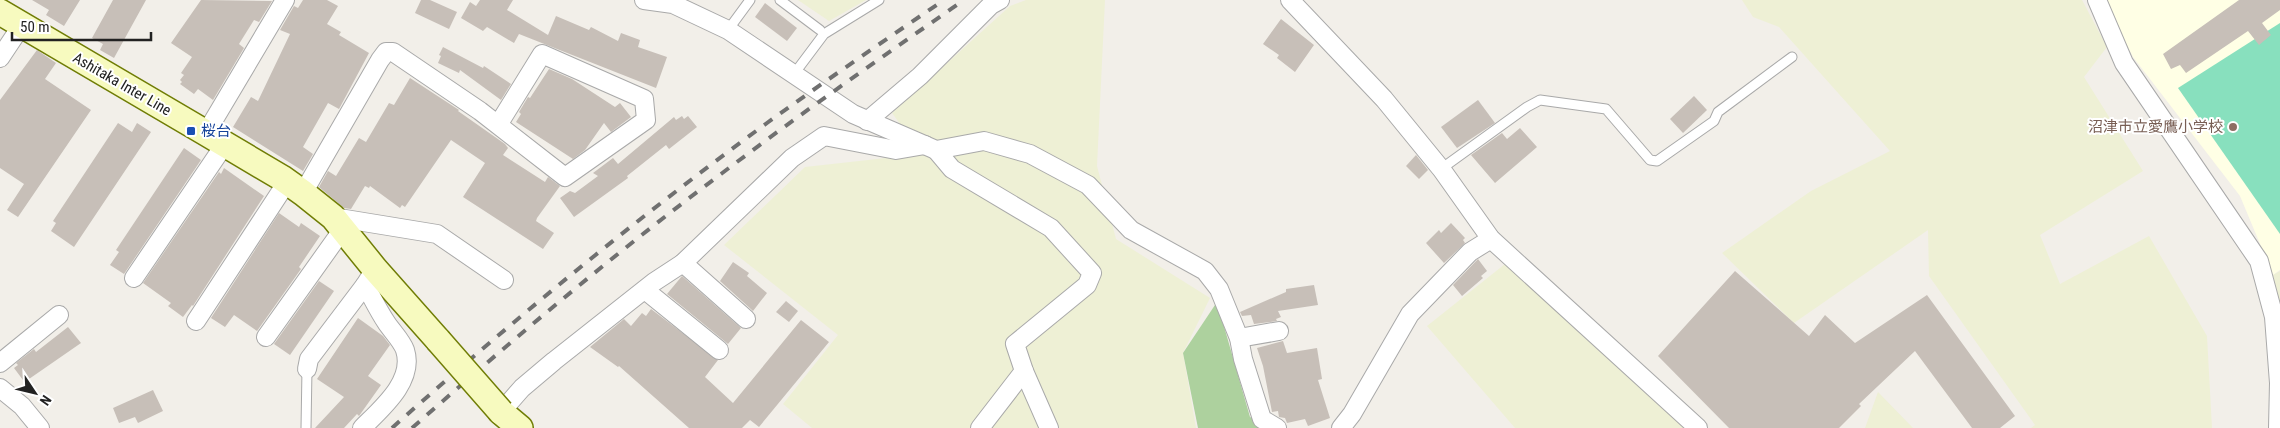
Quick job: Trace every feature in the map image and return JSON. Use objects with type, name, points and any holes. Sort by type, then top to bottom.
[{"type":"main road","name":"Ashitaka Inter Line","points":[[0,12],[215,138],[295,188],[338,223],[370,277],[438,340],[510,420]]},
{"type":"street","points":[[134,278],[215,138],[284,0]]},
{"type":"street","points":[[644,0],[673,4],[728,30],[854,114],[931,147],[952,169],[1050,228],[1092,273],[1086,285],[1015,344],[1024,371],[1049,428]]},
{"type":"street","points":[[867,121],[920,76],[992,5],[1000,0]]},
{"type":"street","points":[[1290,0],[1384,99],[1441,170],[1491,239],[1698,428]]},
{"type":"street","points":[[2097,0],[2124,63],[2259,261],[2274,317],[2279,383],[2278,428]]},
{"type":"street","points":[[0,58],[22,25]]},
{"type":"street","points":[[196,321],[295,188],[386,52],[392,52],[498,125],[565,177],[646,120],[644,99],[542,54],[498,125]]},
{"type":"street","points":[[510,420],[522,388],[645,290],[683,263],[792,158],[824,136],[896,150],[984,141],[1030,154],[1088,185],[1132,230],[1205,271],[1219,289],[1239,338],[1262,419],[1277,428]]},
{"type":"street","points":[[266,338],[338,223],[437,234],[504,280]]},
{"type":"street","points":[[1341,428],[1352,414],[1410,314],[1470,252],[1491,239]]},
{"type":"street","points":[[683,263],[746,319]]},
{"type":"street","points":[[307,369],[309,359],[370,277]]},
{"type":"street","points":[[362,428],[396,392],[406,369],[405,350],[385,320],[370,277]]},
{"type":"street","points":[[645,290],[719,350]]},
{"type":"street","points":[[0,363],[59,315]]},
{"type":"street","points":[[1239,338],[1279,330]]},
{"type":"street","points":[[980,428],[1024,371]]},
{"type":"street","points":[[0,388],[22,406],[40,428]]},
{"type":"lane","points":[[728,30],[750,0]]},
{"type":"lane","points":[[780,0],[820,30]]},
{"type":"lane","points":[[794,74],[824,34],[879,0]]},
{"type":"lane","points":[[1441,170],[1540,100],[1606,109],[1650,160],[1657,161],[1714,121],[1718,112],[1792,57]]},
{"type":"lane","points":[[306,428],[307,369]]},
{"type":"shaded area","points":[[798,0],[866,0],[829,21]]},
{"type":"shaded area","points":[[1026,0],[1105,0],[1097,166],[1116,239],[1210,298],[1183,353],[1196,428],[812,428],[783,404],[838,335],[724,245],[805,167],[922,154],[892,113],[1010,6]]},
{"type":"shaded area","points":[[1742,0],[2082,0],[2107,47],[2084,77],[2143,171],[2040,235],[2060,284],[2149,236],[2207,336],[2212,428],[2031,428],[2035,425],[1929,276],[1928,230],[1794,323],[1722,253],[1811,191],[1890,151],[1779,27],[1753,17]]},
{"type":"shaded area","name":"沼津市立愛鷹小学校","points":[[2104,0],[2280,0],[2280,270],[2273,275],[2240,196],[2133,57]]},
{"type":"shaded area","points":[[1505,264],[1689,428],[1515,428],[1427,326]]},
{"type":"shaded area","points":[[2280,271],[2280,319],[2273,275]]},
{"type":"shaded area","points":[[1878,392],[1913,428],[1865,428]]},
{"type":"green space","points":[[2280,23],[2280,234],[2178,88]]},
{"type":"green space","points":[[1217,302],[1250,417],[1269,428],[1198,428],[1183,353]]},
{"type":"building","points":[[32,0],[80,0],[64,26],[46,15],[49,10]]},
{"type":"building","points":[[113,0],[146,0],[114,58],[100,50],[103,44],[92,38]]},
{"type":"building","points":[[201,0],[272,1],[259,22],[254,20],[239,44],[244,48],[213,100],[198,89],[194,94],[180,84],[182,82],[180,80],[184,75],[181,73],[192,57],[171,43]]},
{"type":"building","points":[[303,0],[327,0],[338,6],[327,24],[341,32],[339,35],[369,53],[339,109],[328,103],[303,147],[313,154],[303,171],[233,127],[251,97],[258,101],[290,34],[280,30],[294,6],[298,8]]},
{"type":"building","points":[[421,0],[430,0],[457,12],[449,29],[415,13]]},
{"type":"building","points":[[480,0],[513,0],[507,10],[548,35],[556,16],[589,30],[591,27],[618,41],[621,33],[640,40],[638,47],[667,57],[656,88],[519,34],[514,43],[487,27],[483,31],[461,18],[470,2],[476,6]]},
{"type":"building","points":[[2239,0],[2280,0],[2280,10],[2262,23],[2271,35],[2259,45],[2248,31],[2186,73],[2180,65],[2171,69],[2163,54]]},
{"type":"building","points":[[765,3],[797,28],[787,41],[755,17]]},
{"type":"building","points":[[1281,19],[1314,45],[1295,72],[1277,58],[1279,55],[1263,44]]},
{"type":"building","points":[[443,47],[483,68],[484,66],[511,84],[501,100],[460,70],[459,73],[438,63]]},
{"type":"building","points":[[37,50],[56,63],[45,79],[91,110],[18,217],[7,210],[24,184],[0,168],[0,100]]},
{"type":"building","points":[[549,69],[572,79],[615,107],[620,103],[631,117],[611,132],[604,123],[585,150],[573,159],[516,122],[521,114],[519,112],[528,97],[530,98]]},
{"type":"building","points":[[410,78],[459,110],[505,144],[508,148],[503,155],[545,182],[548,177],[560,186],[536,221],[554,233],[543,249],[463,197],[485,163],[451,140],[405,207],[402,205],[400,208],[370,186],[369,188],[365,186],[351,209],[344,208],[319,187],[328,171],[336,176],[359,138],[366,142],[389,103],[394,105]]},
{"type":"building","points":[[1694,96],[1707,110],[1683,133],[1670,119]]},
{"type":"building","points":[[1478,100],[1495,123],[1457,148],[1441,127]]},
{"type":"building","points":[[682,116],[684,119],[688,116],[697,127],[669,149],[666,145],[627,176],[628,178],[574,217],[560,198],[570,191],[575,193],[598,176],[593,173],[613,158],[618,164],[674,117],[676,120]]},
{"type":"building","points":[[118,123],[132,132],[137,123],[151,132],[74,247],[51,231],[56,223],[53,221]]},
{"type":"building","points":[[1520,128],[1537,147],[1495,183],[1471,155],[1502,133],[1507,139]]},
{"type":"building","points":[[184,148],[201,160],[124,274],[110,265],[119,252],[116,250]]},
{"type":"building","points":[[1416,155],[1428,170],[1419,179],[1406,166]]},
{"type":"building","points":[[224,168],[264,196],[193,306],[183,317],[168,306],[171,303],[143,283],[219,172],[221,174]]},
{"type":"building","points":[[279,213],[299,227],[301,223],[320,236],[299,267],[301,269],[257,331],[234,315],[225,327],[211,318]]},
{"type":"building","points":[[1451,223],[1465,238],[1463,240],[1465,243],[1444,263],[1426,243],[1439,230],[1441,233]]},
{"type":"building","points":[[1478,259],[1487,271],[1481,276],[1483,278],[1462,296],[1453,285]]},
{"type":"building","points":[[733,262],[749,273],[747,276],[767,293],[753,311],[720,281]]},
{"type":"building","points":[[1735,271],[1809,336],[1825,315],[1855,343],[1927,295],[2015,416],[2000,428],[1972,428],[1915,351],[1859,404],[1861,406],[1839,428],[1729,428],[1658,356]]},
{"type":"building","points":[[682,276],[741,328],[728,344],[667,294]]},
{"type":"building","points":[[319,281],[334,291],[290,355],[274,344]]},
{"type":"building","points":[[1314,285],[1318,305],[1278,311],[1281,317],[1276,319],[1277,321],[1254,324],[1251,315],[1242,316],[1240,312],[1286,292],[1286,289]]},
{"type":"building","points":[[786,301],[798,311],[789,322],[776,312]]},
{"type":"building","points":[[651,309],[718,360],[705,377],[733,403],[801,320],[829,342],[759,427],[750,420],[742,428],[689,428],[619,366],[590,347],[624,319],[631,326],[642,313],[646,316]]},
{"type":"building","points":[[358,318],[383,336],[390,345],[368,376],[381,385],[359,416],[357,414],[344,428],[315,428],[344,397],[317,379]]},
{"type":"building","points":[[68,327],[81,343],[29,379],[23,380],[14,368],[18,365],[16,363],[34,349],[36,352]]},
{"type":"building","points":[[1283,341],[1287,353],[1317,348],[1322,379],[1318,380],[1330,418],[1308,426],[1305,419],[1287,423],[1285,418],[1279,417],[1278,411],[1272,412],[1263,366],[1257,348]]},
{"type":"building","points":[[153,390],[163,411],[138,423],[135,417],[119,423],[113,408]]},
{"type":"railway","points":[[392,428],[529,310],[670,196],[789,107],[944,0]]},
{"type":"railway","points":[[412,428],[487,362],[681,204],[872,64],[964,0]]},
{"type":"place","name":"沼津市立愛鷹小学校","points":[[2233,127]]},
{"type":"place","name":"桜台","points":[[191,131]]}]
